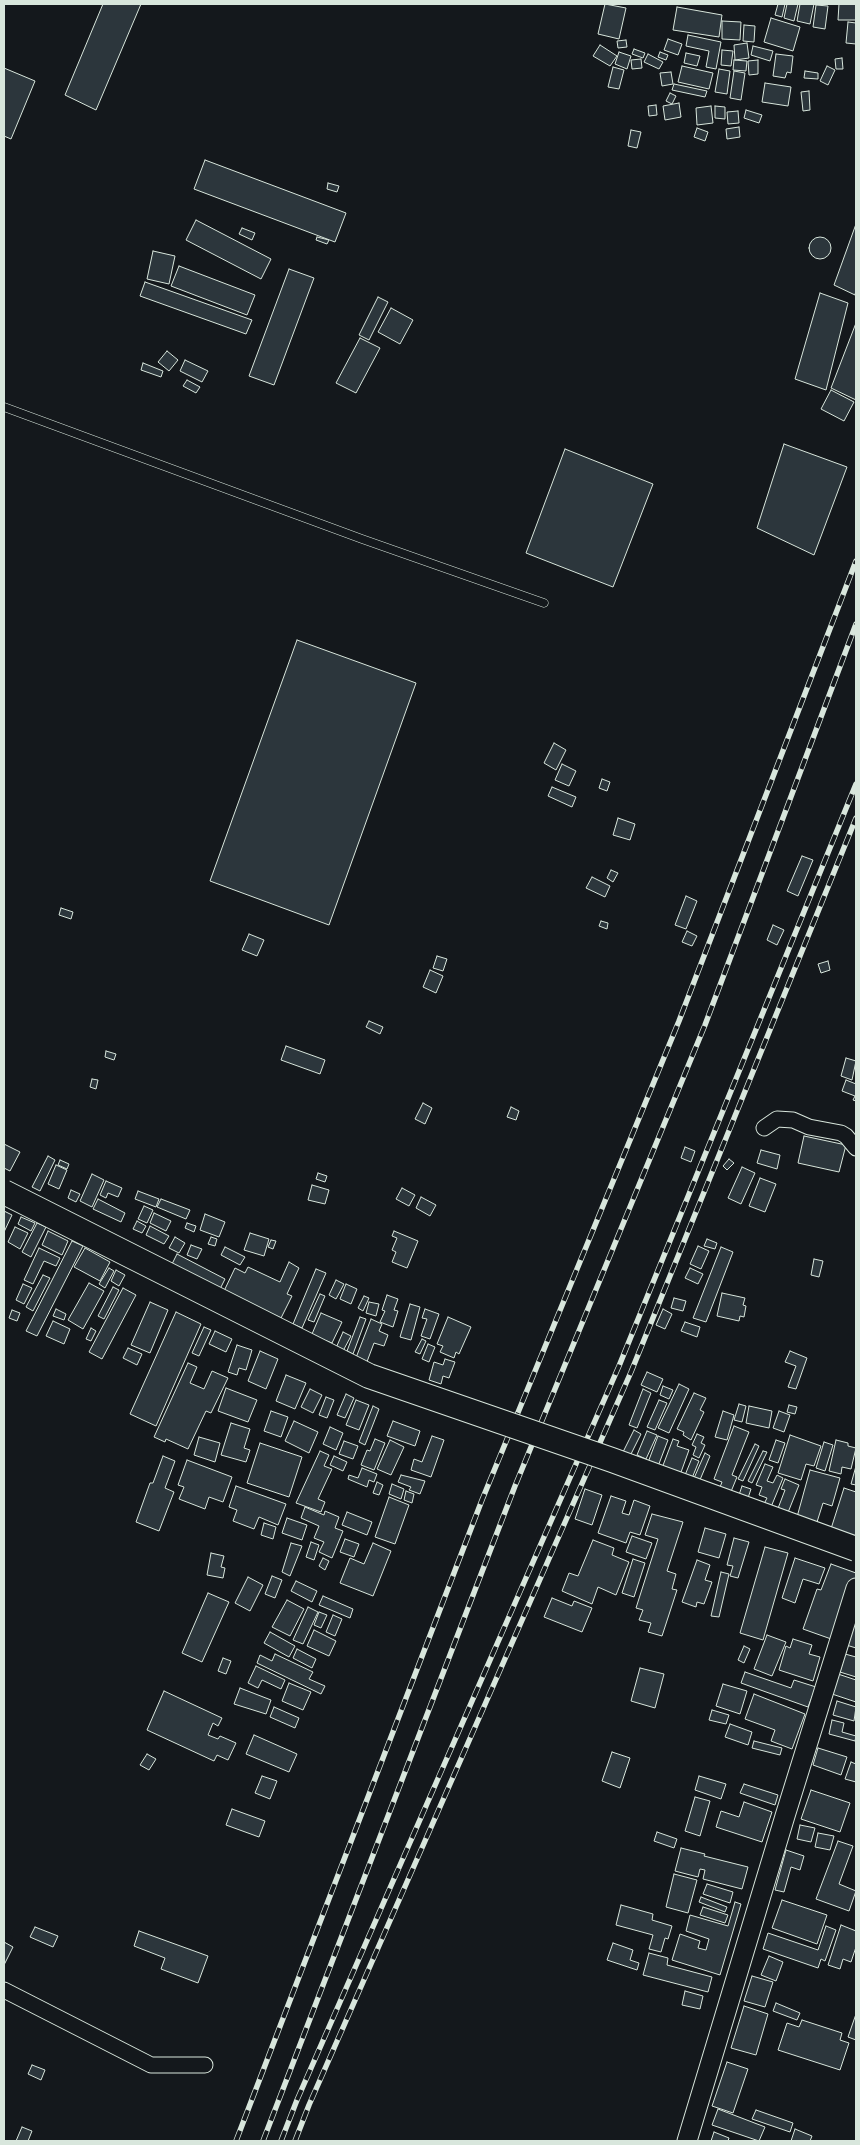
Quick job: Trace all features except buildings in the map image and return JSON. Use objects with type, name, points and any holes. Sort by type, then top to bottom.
[{"type":"main road","points":[[4,1192],[369,1376],[856,1549]]},
{"type":"street","points":[[764,1128],[777,1119],[793,1120],[809,1127],[841,1133],[856,1148]]},
{"type":"street","points":[[688,2141],[784,1816],[856,1588]]},
{"type":"street","points":[[4,1990],[151,2065],[205,2065]]},
{"type":"lane","points":[[4,407],[362,539],[544,603]]},
{"type":"railway","points":[[236,2141],[482,1500],[679,1021],[856,561]]},
{"type":"railway","points":[[263,2141],[515,1486],[705,1025],[856,624]]},
{"type":"railway","points":[[281,2141],[297,2100],[619,1366],[856,784]]},
{"type":"railway","points":[[295,2141],[309,2105],[631,1372],[856,818]]}]
